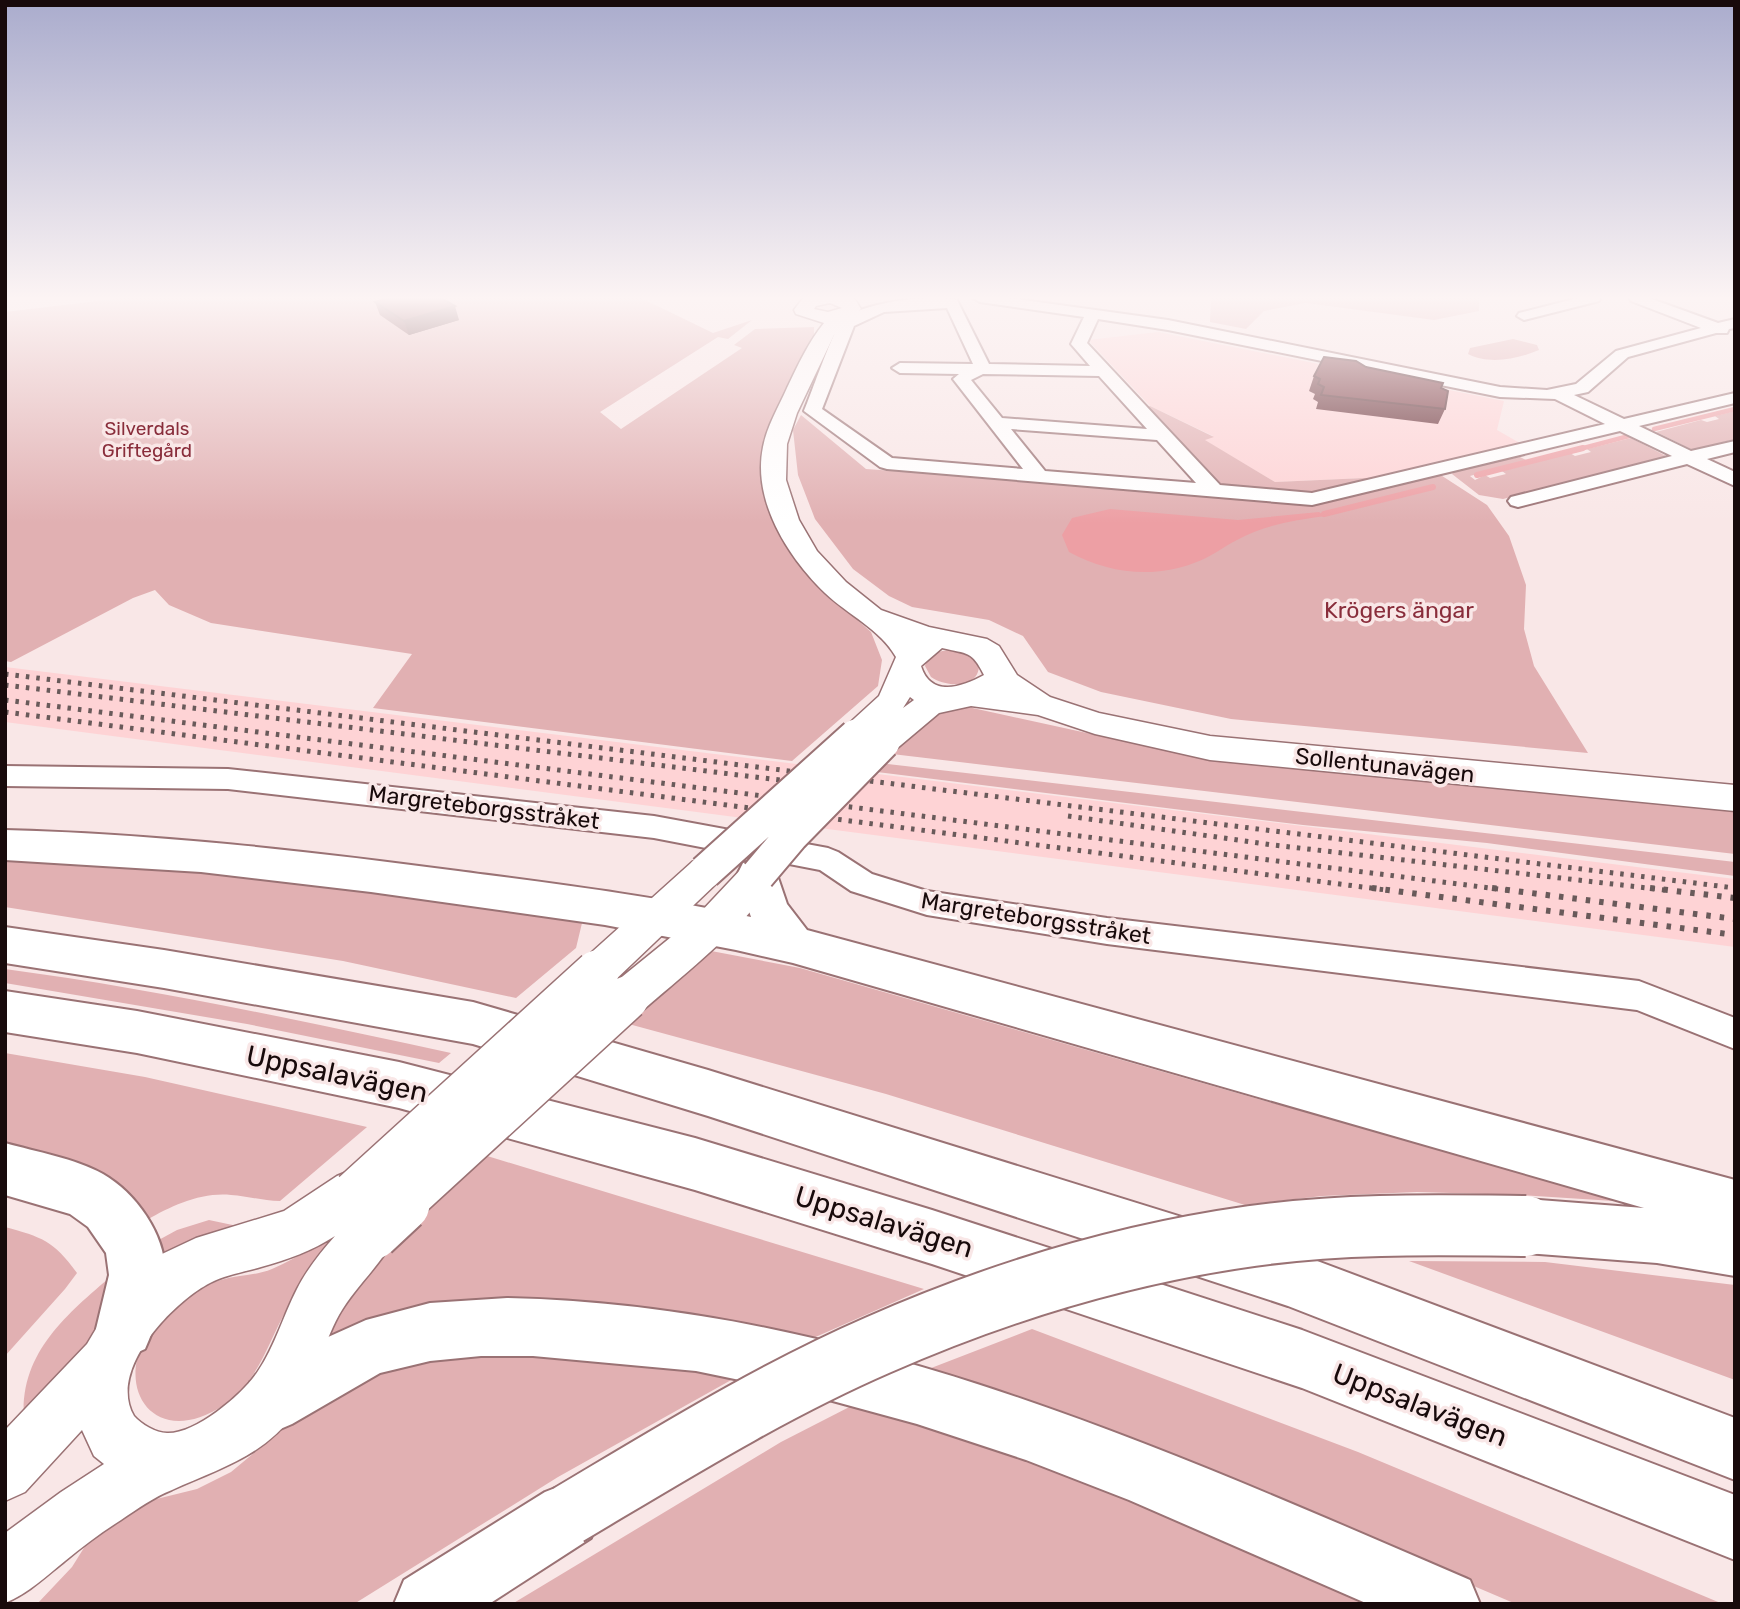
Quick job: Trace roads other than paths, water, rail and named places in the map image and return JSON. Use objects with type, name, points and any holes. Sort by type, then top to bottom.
[{"type":"highway","points":[[5,845],[201,856],[371,876],[711,927],[793,945],[1735,1207]]},
{"type":"highway","points":[[758,875],[765,908],[775,925],[793,945]]},
{"type":"highway","points":[[5,946],[164,969],[474,1023],[708,1093],[1289,1278],[1735,1448]]},
{"type":"highway","name":"Uppsalavägen","points":[[5,1011],[137,1032],[399,1085],[695,1164],[932,1237],[1302,1359],[1735,1528]]},
{"type":"highway","points":[[5,1169],[83,1192],[107,1208],[132,1244],[137,1275],[115,1346]]},
{"type":"highway","points":[[428,1604],[568,1515],[726,1422],[877,1345],[998,1298],[1135,1257],[1252,1236],[1378,1224],[1526,1226],[1657,1236],[1735,1249]]},
{"type":"highway","points":[[271,1403],[330,1368],[379,1344],[431,1332],[506,1325],[649,1334],[725,1345],[825,1369],[969,1411],[1169,1484],[1446,1604]]},
{"type":"street","name":"Sollentunavägen","points":[[806,373],[780,425],[773,461],[777,494],[792,531],[809,558],[830,582],[902,642],[912,682],[920,690],[1041,705],[1095,723],[1210,748],[1735,798]]},
{"type":"street","points":[[827,373],[813,411],[887,463],[1312,499],[1735,398]]},
{"type":"street","points":[[973,373],[961,379],[1041,477]]},
{"type":"street","points":[[1104,373],[1215,492]]},
{"type":"street","points":[[1406,373],[1500,392],[1547,395],[1582,388],[1600,373]]},
{"type":"street","points":[[1557,393],[1735,481]]},
{"type":"street","points":[[997,423],[1161,435]]},
{"type":"street","points":[[1518,501],[1735,446]]},
{"type":"street","name":"Sollentunavägen","points":[[866,612],[921,634],[962,641],[988,653],[995,662],[997,673],[1006,682],[1041,705]]},
{"type":"street","points":[[5,1573],[63,1524],[103,1496],[165,1462],[201,1451],[238,1431],[271,1403],[297,1354],[316,1307],[337,1272],[363,1212],[612,985],[711,927],[791,836],[870,739],[879,717],[893,700],[908,660],[932,642],[947,640]]},
{"type":"street","points":[[612,985],[656,917],[705,872],[870,739],[928,705],[960,697],[993,682],[997,673]]},
{"type":"street","name":"Margreteborgsstråket","points":[[5,776],[228,779],[654,827],[828,860],[862,883],[927,903],[1107,931],[1639,996],[1735,1034]]},
{"type":"street","points":[[5,1472],[115,1346],[150,1296],[186,1269],[221,1252],[288,1234],[322,1217],[363,1212]]},
{"type":"street","points":[[115,1346],[101,1397],[114,1436],[132,1449],[165,1462]]},
{"type":"waterway","points":[[1654,429],[1735,409]]},
{"type":"waterway","points":[[1576,450],[1629,436]]},
{"type":"waterway","points":[[1477,475],[1583,448]]},
{"type":"waterway","points":[[1324,514],[1433,487]]},
{"type":"railway","points":[[5,674],[1735,888]]},
{"type":"railway","points":[[5,685],[853,789]]},
{"type":"railway","points":[[5,700],[1506,890]]},
{"type":"railway","points":[[5,712],[1386,890]]},
{"type":"railway","points":[[1068,816],[1273,845],[1665,890]]},
{"type":"railway","points":[[1372,888],[1735,935]]},
{"type":"railway","points":[[1492,888],[1735,919]]},
{"type":"railway","points":[[1650,888],[1735,898]]},
{"type":"park label","name":"Silverdals Griftegård","points":[[147,439]]},
{"type":"park label","name":"Krögers ängar","points":[[1399,610]]}]
